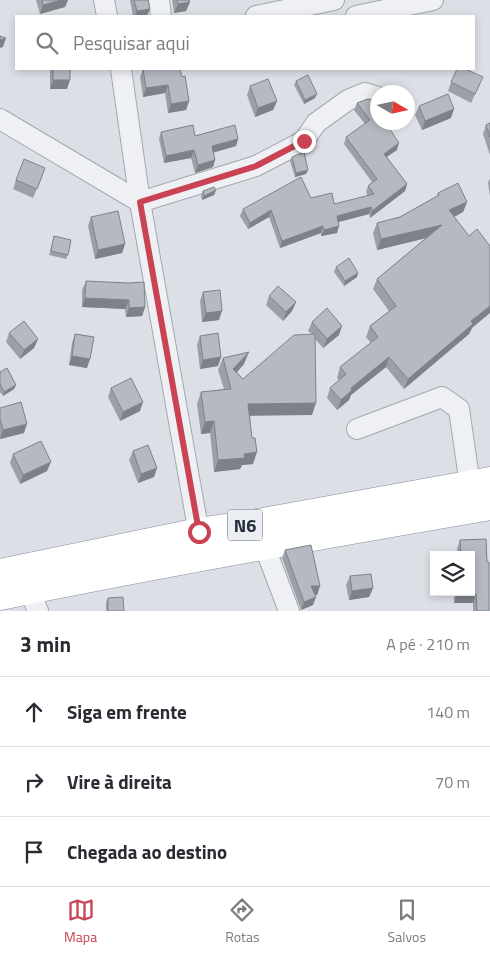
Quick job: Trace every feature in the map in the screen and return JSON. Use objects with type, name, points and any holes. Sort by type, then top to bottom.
[{"type":"highway","name":"N6","points":[[0,596],[34,600],[201,545],[263,522],[480,483]]},
{"type":"highway","name":"N6","points":[[0,573],[201,545],[264,545],[490,506]]},
{"type":"street","points":[[104,0],[107,15]]},
{"type":"street","points":[[159,0],[161,15]]},
{"type":"street","points":[[261,15],[334,0]]},
{"type":"street","points":[[361,15],[433,0]]},
{"type":"street","points":[[120,70],[140,202],[201,545]]},
{"type":"street","points":[[0,119],[140,202],[256,166],[304,141],[316,122],[348,100],[365,93],[370,95]]},
{"type":"street","points":[[357,429],[442,397],[460,409],[480,483]]},
{"type":"street","points":[[264,545],[289,611]]},
{"type":"building","points":[[42,0],[61,0],[43,5]]},
{"type":"building","points":[[134,0],[148,0],[150,9],[137,11]]},
{"type":"building","points":[[177,0],[189,0],[190,2],[178,4]]},
{"type":"building","points":[[53,70],[70,70],[70,80],[53,80]]},
{"type":"building","points":[[143,70],[180,70],[182,77],[185,76],[189,101],[171,104],[168,85],[146,88]]},
{"type":"building","points":[[457,70],[467,70],[483,77],[475,94],[451,82]]},
{"type":"building","points":[[308,75],[317,94],[305,100],[296,81]]},
{"type":"building","points":[[268,79],[277,101],[258,108],[250,86]]},
{"type":"building","points":[[448,94],[454,109],[425,121],[419,106]]},
{"type":"building","points":[[370,99],[370,120],[357,103]]},
{"type":"building","points":[[370,120],[370,130],[390,130],[399,143],[384,154],[407,184],[372,211],[371,207],[337,216],[339,226],[324,230],[323,226],[282,241],[271,210],[250,223],[243,209],[301,177],[311,198],[332,193],[334,204],[374,194],[368,186],[377,179],[346,137]]},
{"type":"building","points":[[490,123],[490,137],[486,125]]},
{"type":"building","points":[[193,125],[195,136],[235,125],[238,139],[212,146],[215,160],[198,165],[194,150],[166,156],[161,132]]},
{"type":"building","points":[[304,152],[308,170],[296,173],[292,157]]},
{"type":"building","points":[[24,159],[45,168],[37,189],[16,180]]},
{"type":"building","points":[[458,183],[467,202],[449,210],[469,236],[477,229],[490,246],[490,306],[471,321],[473,324],[408,379],[389,357],[351,388],[352,390],[341,400],[330,388],[346,374],[340,367],[378,337],[370,326],[396,306],[377,279],[442,225],[381,239],[377,223],[400,217]]},
{"type":"building","points":[[214,187],[216,190],[204,196],[203,191]]},
{"type":"building","points":[[118,211],[125,244],[98,250],[91,217]]},
{"type":"building","points":[[54,236],[71,240],[68,255],[51,251]]},
{"type":"building","points":[[349,258],[358,273],[345,281],[336,267]]},
{"type":"building","points":[[86,281],[144,282],[145,307],[129,308],[129,300],[85,298]]},
{"type":"building","points":[[278,286],[296,302],[286,312],[269,296]]},
{"type":"building","points":[[220,290],[222,311],[206,313],[203,292]]},
{"type":"building","points":[[327,308],[342,326],[327,339],[312,322]]},
{"type":"building","points":[[24,321],[38,339],[24,350],[9,333]]},
{"type":"building","points":[[218,333],[221,357],[203,360],[200,336]]},
{"type":"building","points":[[75,334],[94,337],[90,359],[72,356]]},
{"type":"building","points":[[315,334],[316,403],[248,404],[252,438],[255,438],[257,452],[244,454],[245,458],[218,460],[214,421],[205,422],[201,392],[231,389],[223,358],[249,352],[233,369],[243,379],[294,335]]},
{"type":"building","points":[[7,368],[16,385],[4,392],[0,384],[0,372]]},
{"type":"building","points":[[131,378],[143,402],[123,412],[111,388]]},
{"type":"building","points":[[21,402],[27,424],[3,430],[0,408]]},
{"type":"building","points":[[41,441],[51,462],[23,475],[13,454]]},
{"type":"building","points":[[148,445],[157,468],[141,474],[133,451]]},
{"type":"building","points":[[486,539],[487,562],[489,562],[489,611],[477,611],[475,551],[461,551],[460,540]]},
{"type":"building","points":[[311,545],[320,586],[311,586],[316,597],[304,602],[285,550]]},
{"type":"building","points":[[371,574],[373,588],[352,591],[350,576]]},
{"type":"building","points":[[123,597],[124,611],[108,611],[108,598]]},
{"type":"route","points":[[199,532],[140,202],[256,166],[304,141]]}]
